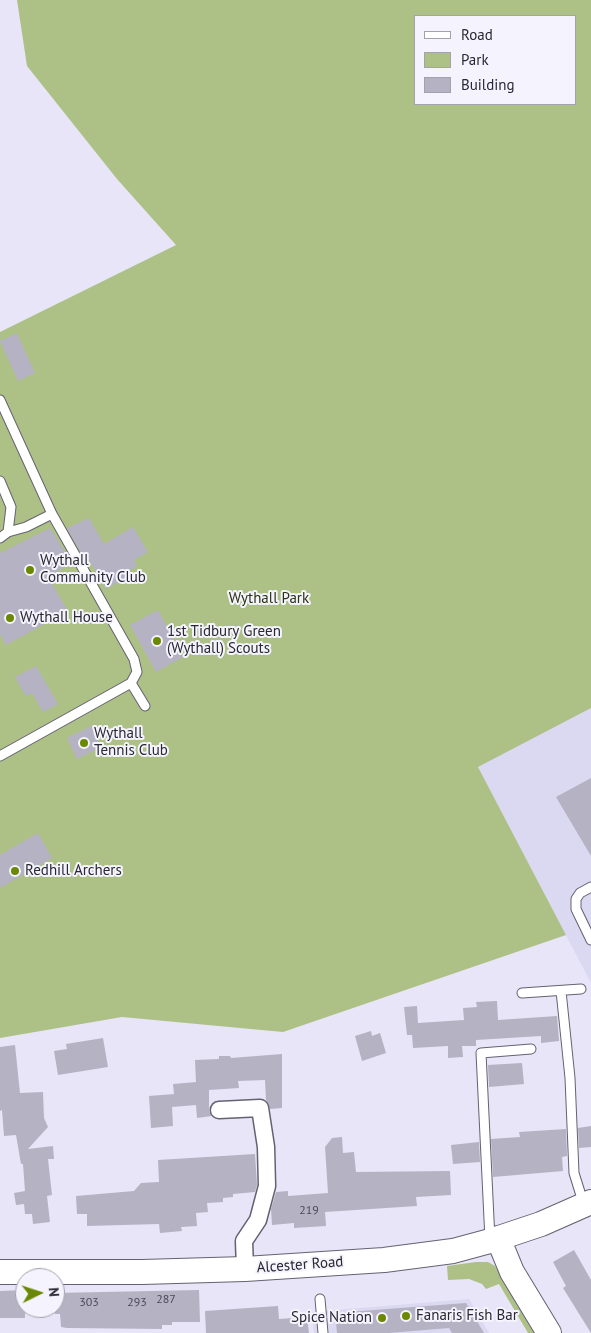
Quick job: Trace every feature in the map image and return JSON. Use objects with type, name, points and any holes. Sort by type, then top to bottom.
[{"type":"street","points":[[218,1110],[260,1108],[266,1147],[267,1186],[258,1220],[244,1240],[245,1269]]},
{"type":"street","name":"Alcester Road","points":[[0,1272],[142,1272],[245,1269],[384,1260],[454,1251],[494,1240],[541,1224],[587,1203]]},
{"type":"street","points":[[494,1240],[549,1333]]},
{"type":"lane","points":[[0,400],[52,514],[134,658],[137,672],[131,683],[0,756]]},
{"type":"lane","points":[[0,481],[11,507],[8,532]]},
{"type":"lane","points":[[0,538],[8,532],[26,527],[52,514]]},
{"type":"lane","points":[[131,683],[144,706]]},
{"type":"lane","points":[[591,887],[580,893],[576,899],[576,909],[591,940]]},
{"type":"lane","points":[[522,993],[582,989]]},
{"type":"lane","points":[[561,991],[570,1078],[574,1172],[587,1203]]},
{"type":"lane","points":[[494,1240],[481,1053],[531,1049]]},
{"type":"lane","points":[[320,1299],[323,1333]]},
{"type":"shaded area","points":[[591,707],[591,983],[478,767]]},
{"type":"shaded area","points":[[469,1299],[489,1333],[314,1333],[312,1312]]},
{"type":"green space","name":"Wythall Park","points":[[17,0],[591,0],[591,708],[478,767],[566,935],[283,1032],[122,1017],[0,1038],[0,332],[176,245],[117,179],[27,66]]},
{"type":"green space","points":[[488,1262],[495,1266],[536,1333],[528,1333],[499,1284],[486,1289],[482,1284],[469,1279],[448,1280],[447,1266]]},
{"type":"building","points":[[17,333],[35,373],[18,381],[0,341]]},
{"type":"building","points":[[89,518],[104,544],[133,527],[148,552],[134,560],[137,566],[124,574],[126,578],[106,589],[86,555],[83,557],[67,528]]},
{"type":"building","name":"Wythall Community Club","points":[[50,528],[72,563],[48,577],[68,611],[6,645],[0,634],[0,553]]},
{"type":"building","name":"1st Tidbury Green (Wythall) Scouts","points":[[158,610],[183,657],[156,672],[130,625]]},
{"type":"building","points":[[36,666],[58,704],[43,712],[32,693],[26,696],[15,677]]},
{"type":"building","name":"Wythall Tennis Club","points":[[91,726],[101,747],[77,759],[67,738]]},
{"type":"building","points":[[591,778],[591,856],[556,797]]},
{"type":"building","name":"Redhill Archers","points":[[38,833],[52,858],[0,888],[0,855]]},
{"type":"building","points":[[497,1001],[498,1020],[557,1016],[559,1041],[541,1043],[541,1036],[476,1040],[476,1046],[462,1046],[463,1057],[448,1058],[448,1046],[413,1048],[412,1035],[407,1035],[404,1007],[417,1006],[418,1023],[464,1020],[463,1008],[477,1007],[476,1002]]},
{"type":"building","points":[[371,1031],[372,1036],[380,1033],[386,1053],[362,1061],[355,1036]]},
{"type":"building","points":[[103,1038],[108,1067],[58,1075],[54,1051],[67,1049],[66,1044]]},
{"type":"building","points":[[15,1045],[20,1093],[43,1092],[44,1118],[48,1127],[28,1149],[53,1146],[54,1159],[48,1159],[52,1195],[47,1196],[50,1222],[33,1224],[32,1214],[25,1214],[24,1204],[16,1205],[14,1193],[25,1191],[23,1164],[21,1164],[16,1135],[4,1136],[2,1110],[0,1111],[0,1047]]},
{"type":"building","points":[[282,1054],[282,1108],[270,1109],[266,1100],[265,1080],[238,1081],[239,1088],[209,1090],[209,1111],[212,1116],[197,1118],[196,1105],[172,1107],[173,1126],[151,1128],[149,1096],[174,1094],[173,1084],[196,1082],[195,1060],[219,1059],[219,1056],[230,1056],[231,1058]]},
{"type":"building","points":[[522,1063],[524,1084],[489,1087],[488,1065]]},
{"type":"building","points":[[591,1126],[591,1147],[579,1148],[578,1128]]},
{"type":"building","points":[[566,1129],[567,1156],[562,1157],[563,1171],[493,1177],[491,1139],[520,1137],[519,1132]]},
{"type":"building","points":[[342,1137],[343,1153],[354,1152],[356,1172],[450,1171],[451,1195],[416,1197],[417,1206],[325,1212],[326,1226],[294,1228],[294,1223],[272,1225],[271,1209],[276,1192],[288,1191],[288,1196],[328,1193],[325,1147],[332,1138]]},
{"type":"building","points":[[479,1142],[480,1162],[453,1164],[451,1145]]},
{"type":"building","points":[[255,1154],[257,1185],[255,1192],[233,1194],[233,1197],[223,1198],[223,1202],[207,1203],[208,1212],[196,1213],[197,1226],[181,1227],[182,1231],[160,1233],[159,1224],[87,1226],[87,1214],[77,1214],[76,1196],[134,1191],[141,1183],[159,1182],[158,1160]]},
{"type":"building","points":[[574,1250],[591,1280],[591,1333],[563,1288],[566,1286],[553,1262]]},
{"type":"building","points":[[15,1290],[15,1318],[0,1318],[0,1291]]},
{"type":"building","points":[[199,1290],[200,1322],[172,1322],[172,1325],[162,1325],[162,1329],[61,1327],[60,1318],[65,1318],[65,1293]]},
{"type":"building","points":[[466,1303],[484,1333],[452,1333],[449,1328],[389,1333],[337,1333],[335,1313]]},
{"type":"building","points":[[278,1306],[279,1319],[307,1317],[309,1333],[206,1333],[205,1311]]},
{"type":"place","name":"Wythall Community Club","points":[[30,570]]},
{"type":"place","name":"Wythall House","points":[[10,618]]},
{"type":"place","name":"1st Tidbury Green (Wythall) Scouts","points":[[157,641]]},
{"type":"place","name":"Wythall Tennis Club","points":[[84,743]]},
{"type":"place","name":"Redhill Archers","points":[[15,871]]},
{"type":"place","name":"Fanaris Fish Bar","points":[[406,1316]]},
{"type":"place","name":"Spice Nation","points":[[382,1318]]}]
